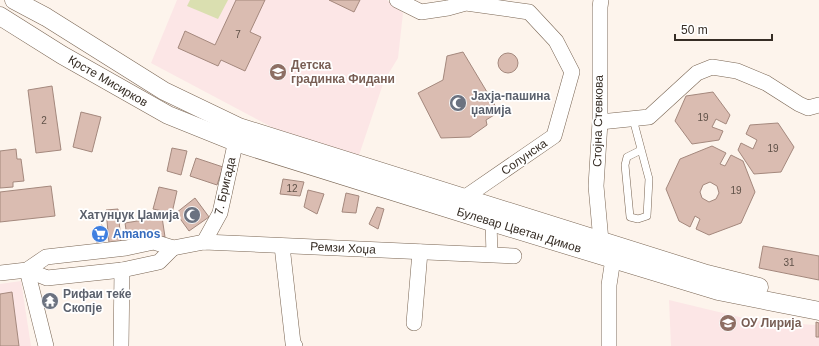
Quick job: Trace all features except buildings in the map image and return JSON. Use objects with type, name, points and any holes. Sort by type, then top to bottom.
[{"type":"street","name":"Крсте Мисирков","points":[[14,0],[46,17],[230,132]]},
{"type":"street","points":[[28,0],[46,17]]},
{"type":"street","name":"Солунска","points":[[397,0],[421,12],[448,8],[466,3],[529,12],[556,40],[572,72],[554,136],[464,198]]},
{"type":"street","name":"Стојна Стевкова","points":[[601,0],[600,122],[596,186],[601,241]]},
{"type":"street","name":"Крсте Мисирков","points":[[0,16],[62,55],[168,115],[230,132]]},
{"type":"street","points":[[0,30],[26,31]]},
{"type":"street","points":[[600,122],[649,117],[696,73],[712,67],[737,71],[766,83],[808,108],[819,105]]},
{"type":"street","name":"Булевар Цветан Димов","points":[[230,132],[464,198],[707,274],[755,287],[819,299]]},
{"type":"street","name":"Булевар Цветан Димов","points":[[230,132],[491,222],[613,260],[718,290],[819,311]]},
{"type":"street","name":"7. Бригада","points":[[204,242],[220,213],[230,132]]},
{"type":"street","points":[[491,222],[492,255]]},
{"type":"street","name":"Ремзи Хоџа","points":[[0,273],[27,270],[46,257],[126,248],[154,242],[173,248],[204,242],[514,256]]},
{"type":"street","points":[[282,246],[293,343],[295,346]]},
{"type":"street","name":"Ремзи Хоџа","points":[[27,270],[47,278],[122,270],[159,262],[173,248]]},
{"type":"street","points":[[414,323],[420,252]]},
{"type":"street","points":[[609,346],[609,285],[613,260]]},
{"type":"street","points":[[27,270],[46,346]]},
{"type":"street","points":[[121,346],[122,270]]},
{"type":"lane","points":[[633,119],[640,150],[649,179],[646,216],[638,219],[630,217],[624,164],[628,157],[640,150]]},
{"type":"shaded area","name":"Детска градинка Фидани","points":[[177,0],[387,0],[403,13],[398,58],[384,81],[357,161],[279,131],[151,63]]},
{"type":"shaded area","points":[[21,281],[31,346],[0,346],[0,284]]},
{"type":"shaded area","name":"ОУ Лирија","points":[[669,300],[756,321],[816,325],[816,337],[819,337],[819,346],[671,346]]},
{"type":"green space","points":[[190,0],[228,0],[218,19],[187,6]]},
{"type":"place","name":"Детска градинка Фидани","points":[[278,72]]},
{"type":"place","name":"Јахја-пашина џамија","points":[[458,103]]},
{"type":"place","name":"Хатунџук Џамија","points":[[192,215]]},
{"type":"place","name":"Amanos","points":[[100,234]]},
{"type":"place","name":"Рифаи теќе Скопје","points":[[50,301]]},
{"type":"place","name":"ОУ Лирија","points":[[728,323]]}]
